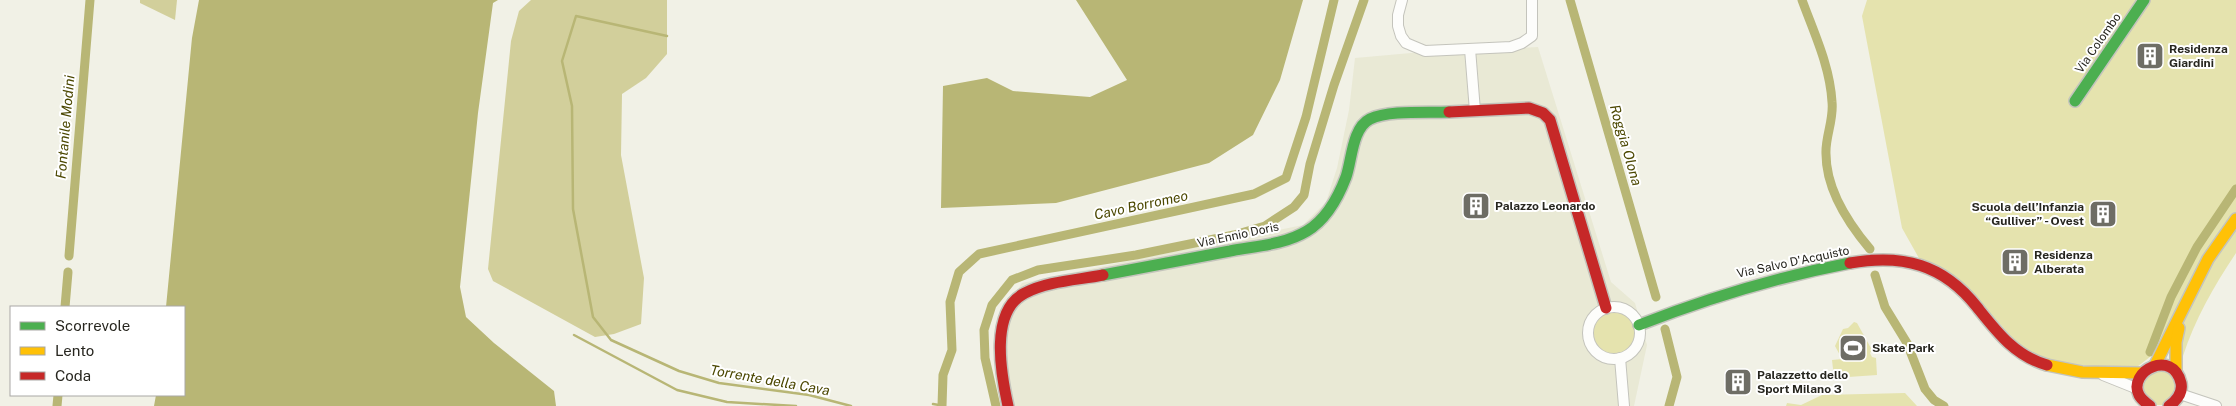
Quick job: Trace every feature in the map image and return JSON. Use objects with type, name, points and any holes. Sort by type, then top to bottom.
[{"type":"street","points":[[1402,0],[1398,26],[1401,36],[1406,43],[1425,50],[1511,47],[1522,43],[1532,36],[1532,0]]},
{"type":"street","name":"Via Colombo","points":[[2075,101],[2144,0]]},
{"type":"street","points":[[1470,48],[1475,111]]},
{"type":"street","name":"Via Ennio Doris","points":[[1008,406],[1004,390],[1001,347],[1003,317],[1012,302],[1024,292],[1271,243],[1297,235],[1316,224],[1332,206],[1345,179],[1360,128],[1372,118],[1389,115],[1534,108],[1544,112],[1550,118],[1606,308]]},
{"type":"street","points":[[2149,406],[2143,401],[2138,389],[2142,373],[2155,365],[2208,259],[2236,218]]},
{"type":"street","name":"Via Salvo D'Acquisto","points":[[1638,325],[1724,292],[1783,276],[1868,261],[1892,260],[1914,262],[1943,274],[1962,290],[1997,334],[2012,348],[2036,362],[2065,371],[2142,373]]},
{"type":"street","points":[[1606,308],[1623,308],[1630,312],[1638,325],[1640,333],[1636,347],[1631,353],[1620,358],[1601,356],[1590,344],[1588,336],[1591,321],[1606,308]]},
{"type":"street","points":[[2176,372],[2176,342],[2185,308]]},
{"type":"street","points":[[1620,358],[1624,406]]},
{"type":"street","points":[[2155,365],[2170,367],[2176,372],[2181,382],[2180,394],[2169,406]]},
{"type":"street","name":"Via Salvo D'Acquisto","points":[[2100,373],[2138,389]]},
{"type":"street","points":[[2180,394],[2216,406]]},
{"type":"shaded area","points":[[140,0],[177,0],[175,20],[140,3]]},
{"type":"shaded area","points":[[199,0],[498,0],[493,3],[478,113],[460,287],[466,317],[494,343],[554,391],[556,406],[154,406],[156,396],[185,396],[185,306],[166,306],[192,38]]},
{"type":"shaded area","points":[[531,0],[667,0],[667,54],[646,78],[622,94],[621,155],[644,278],[641,324],[614,334],[595,337],[493,281],[488,269],[511,41],[519,11]]},
{"type":"shaded area","points":[[1076,0],[1303,0],[1280,80],[1253,135],[1209,163],[1056,203],[941,208],[943,86],[987,78],[1013,91],[1090,97],[1127,80]]},
{"type":"shaded area","points":[[1867,0],[2236,0],[2236,253],[2206,303],[2193,329],[2183,356],[2159,350],[2133,370],[2060,363],[2035,357],[2019,345],[1963,283],[1920,260],[1902,228],[1862,16]]},
{"type":"shaded area","points":[[1538,47],[1611,282],[1635,303],[1647,345],[1634,406],[1006,406],[1000,316],[1022,283],[1303,225],[1326,202],[1337,168],[1349,110],[1355,58],[1411,53]]},
{"type":"shaded area","points":[[1614,312],[1626,316],[1632,322],[1636,334],[1632,346],[1626,352],[1614,356],[1602,352],[1596,346],[1592,334],[1596,322],[1602,316]]},
{"type":"shaded area","name":"Skate Park","points":[[1854,322],[1857,323],[1872,350],[1870,353],[1872,357],[1876,358],[1877,375],[1834,378],[1832,360],[1842,359],[1835,346],[1843,329],[1848,328]]},
{"type":"shaded area","points":[[2166,368],[2179,388],[2163,405],[2156,405],[2146,398],[2142,381],[2145,376]]},
{"type":"shaded area","points":[[1905,393],[1917,406],[1786,406],[1787,403],[1801,405],[1822,395]]},
{"type":"waterway","name":"Fontanile Modini","points":[[69,256],[90,0]]},
{"type":"waterway","name":"Cavo Borromeo","points":[[942,406],[943,375],[952,350],[950,302],[959,272],[979,254],[1254,194],[1286,178],[1306,117],[1334,0]]},
{"type":"waterway","points":[[996,406],[985,358],[984,330],[992,305],[1012,280],[1038,270],[1136,255],[1234,235],[1265,226],[1294,207],[1304,195],[1310,164],[1334,85],[1364,0]]},
{"type":"waterway","name":"Roggia Olona","points":[[1570,0],[1656,297]]},
{"type":"waterway","points":[[1802,0],[1821,50],[1831,89],[1832,115],[1826,148],[1830,180],[1846,217],[1870,249]]},
{"type":"waterway","name":"Torrente della Cava","points":[[667,36],[576,16],[562,61],[572,106],[573,209],[593,317],[611,340],[679,371],[719,383],[809,395],[851,406]]},
{"type":"waterway","points":[[2150,352],[2171,297],[2197,247],[2236,189]]},
{"type":"waterway","name":"Fontanile Modini","points":[[65,306],[68,272]]},
{"type":"waterway","points":[[1875,275],[1885,307],[1907,343],[1925,389],[1934,400],[1944,406]]},
{"type":"waterway","name":"Roggia Olona","points":[[1665,329],[1677,377],[1669,406]]},
{"type":"waterway","points":[[574,335],[677,390],[727,402],[796,406]]},
{"type":"waterway","name":"Fontanile Modini","points":[[57,406],[58,396]]},
{"type":"waterway","name":"Torrente della Cava","points":[[933,404],[939,405]]},
{"type":"traffic: fast","points":[[2075,101],[2144,0]]},
{"type":"traffic: fast","points":[[1103,275],[1269,244],[1298,236],[1314,226],[1326,214],[1335,200],[1346,177],[1356,137],[1364,123],[1370,119],[1387,114],[1449,112]]},
{"type":"traffic: fast","points":[[1639,325],[1743,289],[1850,263]]},
{"type":"traffic: slow","points":[[2155,365],[2208,259],[2236,219]]},
{"type":"traffic: slow","points":[[2176,372],[2176,342],[2179,328]]},
{"type":"traffic: slow","points":[[2047,365],[2082,372],[2142,373]]},
{"type":"traffic: jam","points":[[1449,112],[1529,108],[1543,113],[1550,120],[1606,308]]},
{"type":"traffic: jam","points":[[1850,263],[1887,260],[1905,262],[1936,272],[1964,292],[2000,334],[2016,349],[2025,356],[2047,365]]},
{"type":"traffic: jam","points":[[1008,406],[1000,344],[1006,314],[1014,302],[1025,293],[1043,286],[1103,275]]},
{"type":"traffic: jam","points":[[2150,406],[2139,395],[2137,386],[2139,378],[2145,371],[2161,365],[2169,367],[2176,372],[2181,383],[2181,390],[2178,396],[2169,406]]},
{"type":"place","name":"Residenza Giardini","points":[[2150,56]]},
{"type":"place","name":"Palazzo Leonardo","points":[[1476,206]]},
{"type":"place","name":"Scuola dell’Infanzia “Gulliver” - Ovest","points":[[2103,214]]},
{"type":"place","name":"Residenza Alberata","points":[[2015,262]]},
{"type":"place","name":"Skate Park","points":[[1853,348]]},
{"type":"place","name":"Palazzetto dello Sport Milano 3","points":[[1738,382]]}]
